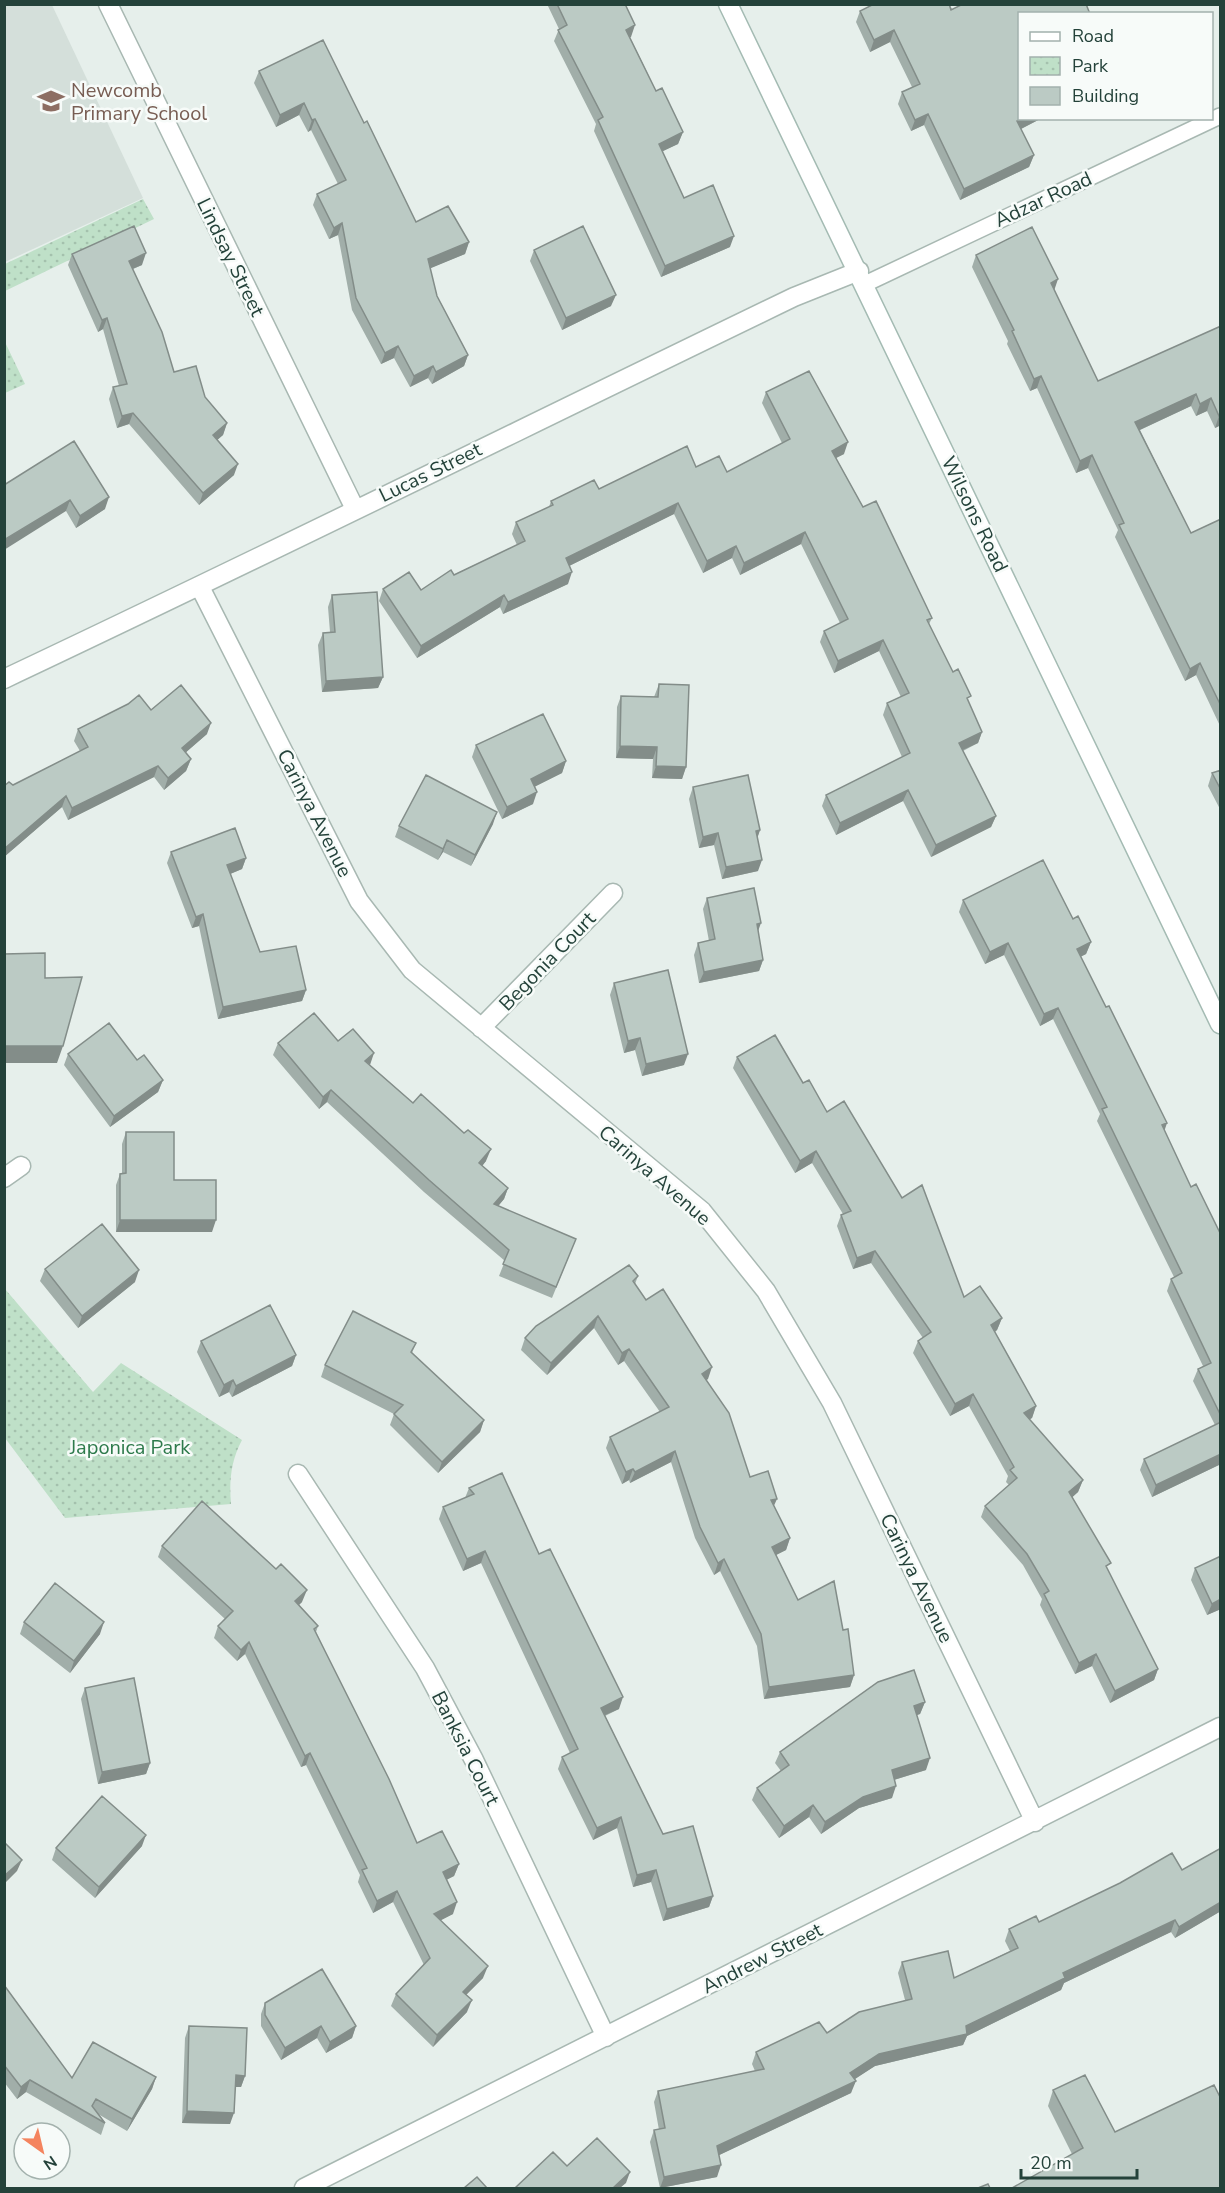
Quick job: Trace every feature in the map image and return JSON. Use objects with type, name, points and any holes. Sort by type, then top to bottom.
[{"type":"street","name":"Lindsay Street","points":[[108,4],[355,509]]},
{"type":"street","name":"Wilsons Road","points":[[728,4],[862,277],[1221,1024]]},
{"type":"street","name":"Lucas Street","points":[[4,679],[200,587],[355,509],[783,302],[862,277]]},
{"type":"street","name":"Carinya Avenue","points":[[200,587],[359,901],[412,970],[702,1211],[766,1291],[832,1404],[1035,1822]]},
{"type":"street","name":"Begonia Court","points":[[481,1028],[613,893]]},
{"type":"street","points":[[4,1178],[21,1166]]},
{"type":"street","name":"Banksia Court","points":[[298,1474],[425,1668],[474,1760],[606,2037]]},
{"type":"street","name":"Andrew Street","points":[[304,2188],[1221,1727]]},
{"type":"lane","name":"Adzar Road","points":[[862,277],[1212,120]]},
{"type":"shaded area","name":"Newcomb Primary School","points":[[4,5],[52,5],[143,198],[5,262]]},
{"type":"green space","points":[[143,199],[154,219],[5,291],[5,264]]},
{"type":"green space","points":[[4,340],[25,384],[5,393],[4,393]]},
{"type":"green space","name":"Japonica Park","points":[[5,1289],[93,1392],[121,1363],[242,1440],[235,1455],[232,1471],[231,1504],[65,1518],[5,1438]]},
{"type":"building","points":[[557,4],[625,4],[635,25],[626,30],[656,91],[662,88],[683,132],[659,144],[684,198],[713,185],[734,236],[665,266],[598,120],[603,117],[558,30],[567,25]]},
{"type":"building","points":[[874,4],[949,4],[951,10],[963,4],[1086,4],[1089,12],[1018,12],[1017,121],[1034,155],[964,189],[928,114],[915,120],[902,92],[920,84],[894,30],[874,40],[860,11]]},
{"type":"building","points":[[323,40],[364,123],[367,121],[416,222],[448,206],[469,242],[428,259],[437,296],[468,355],[436,372],[433,366],[414,376],[398,346],[385,353],[356,298],[342,223],[334,228],[317,194],[346,180],[315,119],[312,120],[304,103],[280,115],[259,71]]},
{"type":"building","points":[[134,226],[146,253],[129,261],[162,332],[174,372],[196,366],[205,397],[227,423],[213,435],[238,464],[203,493],[133,413],[122,416],[113,387],[127,384],[107,318],[102,320],[72,254]]},
{"type":"building","points":[[583,226],[616,295],[566,318],[534,250]]},
{"type":"building","points":[[1032,227],[1058,279],[1051,283],[1098,381],[1221,326],[1221,415],[1219,416],[1211,398],[1200,404],[1196,394],[1135,422],[1191,533],[1221,519],[1221,706],[1200,663],[1190,669],[1119,525],[1124,523],[1092,455],[1080,461],[1041,376],[1034,379],[1012,331],[1014,330],[976,255]]},
{"type":"building","points":[[809,371],[848,442],[832,451],[863,507],[876,501],[932,618],[927,620],[953,672],[958,669],[971,696],[967,698],[982,732],[959,743],[996,816],[936,845],[908,790],[840,823],[826,795],[910,753],[887,703],[909,693],[883,640],[838,661],[824,631],[848,619],[805,532],[744,563],[736,546],[707,561],[678,503],[566,558],[572,572],[508,602],[504,595],[421,646],[383,589],[409,572],[421,590],[451,570],[454,575],[525,541],[516,522],[553,505],[551,501],[594,480],[599,489],[687,446],[696,467],[719,456],[727,472],[790,439],[766,392]]},
{"type":"building","points":[[74,441],[109,497],[80,516],[70,500],[4,540],[4,485]]},
{"type":"building","points":[[377,592],[383,677],[326,681],[323,633],[335,632],[332,595]]},
{"type":"building","points":[[659,684],[689,685],[686,767],[656,766],[657,747],[620,746],[621,696],[658,697]]},
{"type":"building","points":[[181,685],[211,723],[182,748],[191,759],[168,778],[158,766],[72,808],[66,796],[4,849],[4,786],[9,782],[13,785],[88,747],[78,729],[128,704],[139,695],[151,710]]},
{"type":"building","points":[[543,714],[566,761],[531,779],[537,792],[507,807],[476,745]]},
{"type":"building","points":[[1221,770],[1221,790],[1212,773]]},
{"type":"building","points":[[426,775],[497,812],[475,855],[447,840],[443,849],[399,826]]},
{"type":"building","points":[[748,775],[760,830],[756,831],[762,860],[726,867],[718,833],[703,837],[693,787]]},
{"type":"building","points":[[235,828],[246,858],[227,865],[260,952],[296,946],[306,990],[223,1007],[203,914],[196,917],[171,852]]},
{"type":"building","points":[[1043,860],[1073,919],[1078,916],[1091,942],[1077,949],[1106,1007],[1109,1006],[1167,1123],[1162,1125],[1191,1187],[1196,1184],[1221,1235],[1221,1416],[1198,1369],[1211,1363],[1171,1279],[1182,1273],[1102,1109],[1107,1107],[1058,1008],[1044,1014],[1008,943],[990,952],[963,900]]},
{"type":"building","points":[[754,888],[761,923],[757,924],[763,960],[704,972],[698,943],[715,939],[707,898]]},
{"type":"building","points":[[45,953],[45,978],[82,977],[63,1046],[4,1046],[4,954]]},
{"type":"building","points":[[668,970],[688,1054],[646,1064],[640,1038],[628,1041],[614,983]]},
{"type":"building","points":[[314,1013],[338,1041],[353,1029],[374,1053],[365,1061],[413,1103],[421,1094],[464,1133],[468,1130],[491,1149],[479,1163],[508,1188],[494,1204],[576,1239],[556,1287],[503,1264],[509,1250],[331,1090],[323,1097],[278,1043]]},
{"type":"building","points":[[109,1023],[137,1060],[144,1055],[163,1080],[114,1116],[68,1054]]},
{"type":"building","points":[[775,1035],[803,1083],[809,1080],[827,1112],[844,1101],[902,1198],[922,1185],[964,1297],[980,1286],[1002,1318],[991,1325],[1036,1406],[1024,1413],[1083,1480],[1069,1492],[1111,1563],[1106,1566],[1158,1669],[1115,1691],[1096,1654],[1079,1663],[1044,1594],[1049,1591],[1027,1554],[985,1506],[1017,1478],[1010,1470],[1014,1467],[973,1394],[955,1404],[918,1341],[931,1332],[875,1251],[857,1258],[841,1215],[851,1211],[816,1151],[800,1161],[737,1057]]},
{"type":"building","points":[[126,1132],[174,1132],[174,1180],[216,1180],[216,1220],[120,1220],[120,1174],[126,1173]]},
{"type":"building","points":[[102,1224],[139,1270],[82,1316],[45,1269]]},
{"type":"building","points":[[629,1265],[638,1276],[633,1281],[646,1300],[663,1289],[712,1367],[702,1374],[729,1413],[750,1477],[768,1471],[777,1499],[771,1500],[790,1538],[772,1547],[798,1600],[834,1581],[843,1630],[848,1629],[854,1675],[769,1687],[761,1634],[724,1559],[718,1563],[700,1527],[675,1451],[635,1472],[633,1469],[626,1472],[610,1437],[669,1407],[629,1349],[622,1353],[598,1316],[551,1363],[525,1338],[536,1326]]},
{"type":"building","points":[[270,1305],[296,1355],[236,1386],[233,1380],[224,1385],[201,1341]]},
{"type":"building","points":[[353,1311],[416,1343],[411,1352],[484,1420],[442,1462],[394,1414],[403,1405],[325,1365]]},
{"type":"building","points":[[1221,1422],[1221,1454],[1156,1485],[1144,1459]]},
{"type":"building","points":[[502,1473],[539,1554],[550,1549],[623,1697],[601,1708],[663,1834],[693,1826],[713,1896],[667,1909],[656,1870],[637,1875],[621,1817],[597,1828],[562,1757],[578,1749],[485,1551],[467,1559],[443,1507],[474,1494],[469,1488]]},
{"type":"building","points":[[202,1501],[276,1569],[281,1564],[307,1590],[295,1601],[318,1626],[314,1629],[389,1779],[417,1843],[442,1831],[459,1864],[443,1872],[457,1902],[434,1914],[488,1966],[463,1992],[472,2000],[437,2035],[396,1994],[430,1958],[397,1891],[377,1901],[362,1870],[367,1868],[310,1753],[305,1756],[249,1642],[241,1650],[218,1626],[233,1611],[162,1546]]},
{"type":"building","points":[[1221,1556],[1221,1599],[1212,1604],[1195,1568]]},
{"type":"building","points":[[55,1583],[104,1622],[74,1661],[24,1622]]},
{"type":"building","points":[[914,1670],[925,1702],[914,1706],[930,1758],[892,1770],[896,1786],[863,1797],[825,1822],[813,1805],[784,1826],[757,1788],[789,1765],[780,1752],[878,1682]]},
{"type":"building","points":[[134,1678],[150,1763],[102,1772],[85,1688]]},
{"type":"building","points":[[102,1796],[146,1835],[99,1887],[56,1848]]},
{"type":"building","points":[[4,1842],[22,1860],[4,1876]]},
{"type":"building","points":[[1221,1848],[1221,1902],[1179,1927],[1175,1920],[1063,1973],[1065,1978],[966,2026],[967,2034],[879,2054],[850,2073],[856,2081],[717,2146],[721,2165],[664,2177],[654,2130],[665,2128],[658,2091],[764,2069],[756,2052],[819,2022],[827,2033],[859,2012],[912,1999],[902,1962],[948,1951],[954,1978],[1018,1948],[1009,1929],[1036,1916],[1039,1922],[1120,1883],[1172,1853],[1182,1870]]},
{"type":"building","points":[[322,1969],[356,2026],[330,2042],[321,2026],[285,2048],[265,2015],[265,2003]]},
{"type":"building","points":[[4,1985],[72,2078],[93,2042],[156,2077],[132,2119],[96,2099],[92,2106],[105,2123],[30,2080],[21,2087],[4,2065]]},
{"type":"building","points":[[189,2026],[247,2028],[245,2076],[236,2075],[234,2113],[187,2111]]},
{"type":"building","points":[[1085,2075],[1115,2132],[1214,2085],[1221,2099],[1221,2188],[1012,2188],[1083,2148],[1053,2090]]},
{"type":"building","points":[[597,2138],[630,2172],[613,2188],[515,2188],[553,2152],[567,2166]]},
{"type":"building","points":[[477,2177],[487,2188],[464,2188]]},
{"type":"building","points":[[988,2184],[990,2188],[978,2188]]},
{"type":"place","name":"Newcomb Primary School","points":[[51,101]]}]
